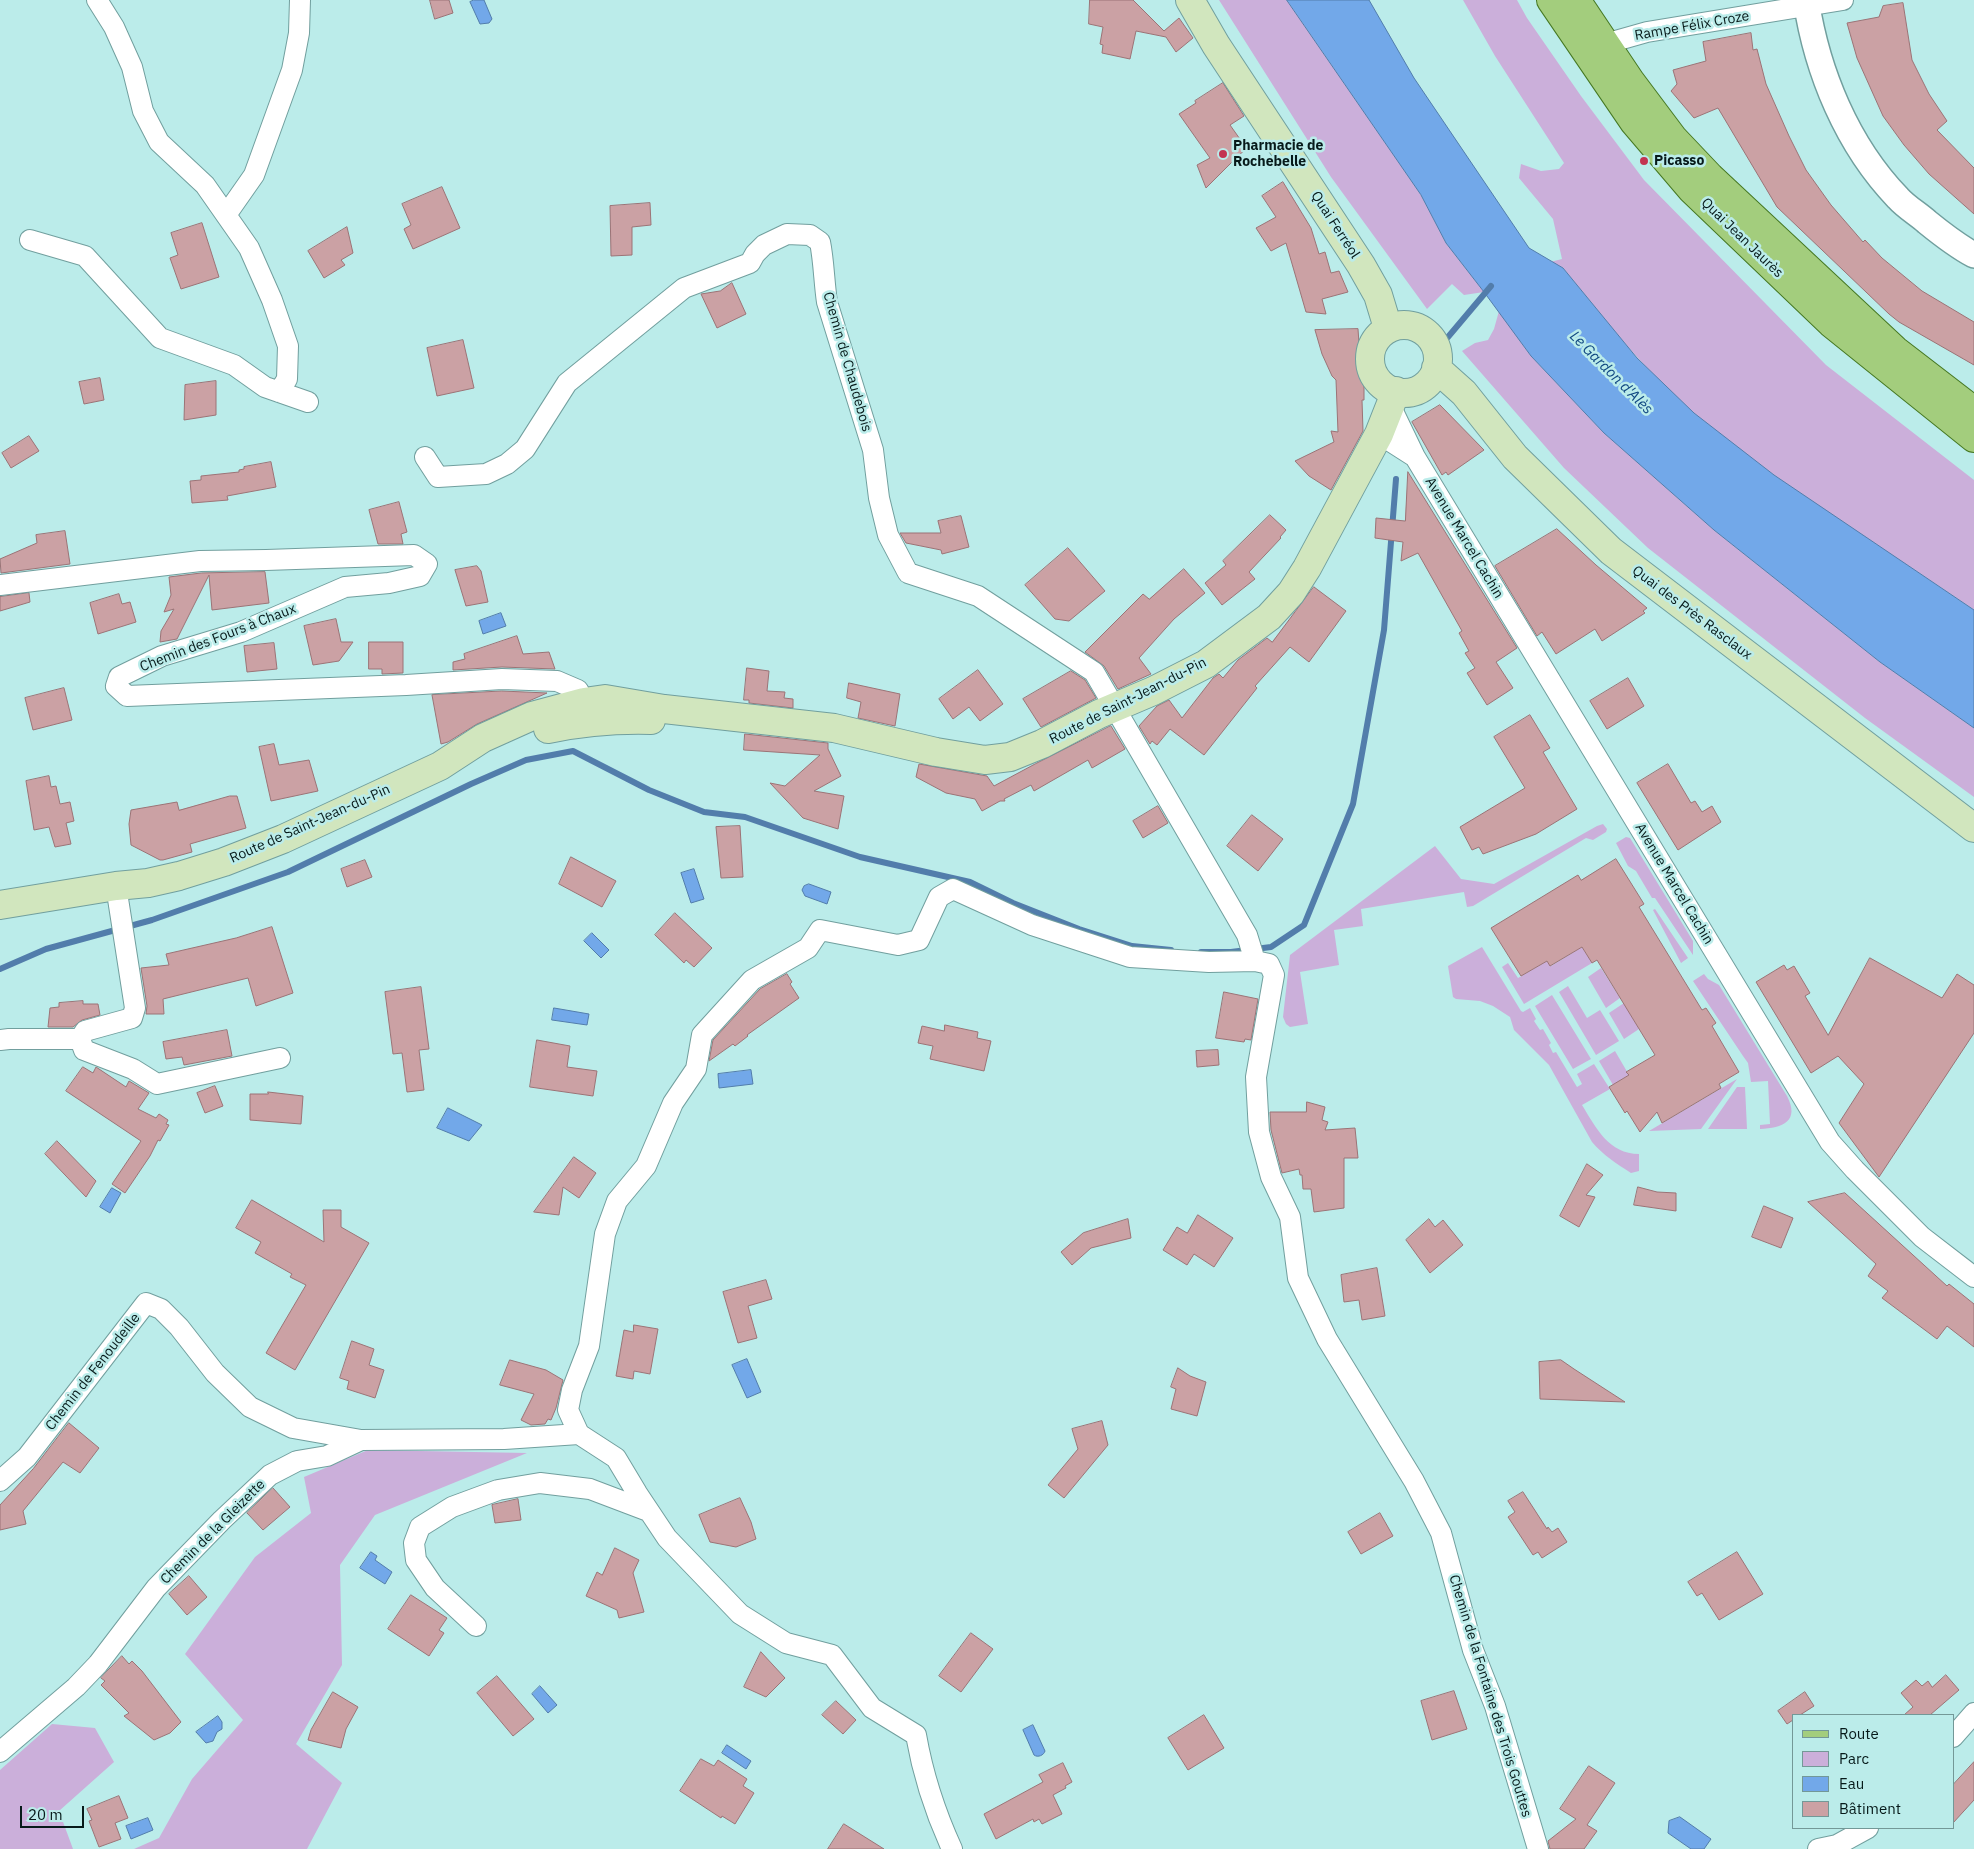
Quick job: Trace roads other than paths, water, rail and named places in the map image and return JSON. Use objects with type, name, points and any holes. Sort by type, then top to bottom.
[{"type":"main road","name":"Quai Ferréol","points":[[1190,0],[1216,45],[1361,265],[1378,295],[1388,328]]},
{"type":"main road","name":"Quai Jean Jaurès","points":[[1551,0],[1632,82],[1673,138],[1710,177],[1895,350],[1974,411]]},
{"type":"main road","name":"Quai Jean Jaurès","points":[[1576,0],[1596,47],[1634,122],[1692,190],[1831,323],[1974,438]]},
{"type":"main road","points":[[1407,325],[1425,332],[1432,340],[1436,348],[1436,368],[1432,377],[1425,385],[1393,400],[1373,372],[1370,363],[1370,352],[1380,334],[1388,328],[1407,325]]},
{"type":"main road","name":"Quai des Près Rasclaux","points":[[1436,368],[1464,392],[1515,458],[1611,551],[1974,828]]},
{"type":"main road","name":"Route de Saint-Jean-du-Pin","points":[[0,905],[116,886],[148,883],[179,876],[224,862],[283,839],[440,766],[483,738],[499,730],[532,716],[584,702],[605,699],[664,710],[834,728],[936,752],[985,760],[1010,757],[1034,748],[1206,664],[1269,617],[1291,593],[1307,568],[1379,434],[1393,400]]},
{"type":"main road","name":"Route de Saint-Jean-du-Pin","points":[[440,766],[456,764],[532,732],[581,722],[622,719],[707,724],[750,720]]},
{"type":"street","points":[[97,0],[114,27],[132,67],[143,111],[159,142],[204,184],[249,248],[272,300],[288,346],[287,379],[279,392]]},
{"type":"street","points":[[226,215],[254,175],[292,70],[299,33],[300,0]]},
{"type":"street","name":"Rampe Félix Croze","points":[[1596,47],[1647,32],[1806,3],[1843,0]]},
{"type":"street","points":[[1806,3],[1809,22],[1830,90],[1861,153],[1898,199],[1957,247],[1974,255]]},
{"type":"street","name":"Chemin de Chaudebois","points":[[425,458],[438,477],[486,474],[508,464],[525,449],[567,383],[684,288],[750,263],[755,254],[764,245],[787,234],[810,235],[820,242],[824,260],[827,302],[873,450],[879,498],[888,535],[908,573],[978,596],[1094,672],[1116,707]]},
{"type":"street","points":[[30,240],[85,256],[160,338],[234,365],[265,387],[308,402]]},
{"type":"street","name":"Avenue Marcel Cachin","points":[[1393,400],[1415,457],[1830,1142],[1855,1170],[1922,1237],[1974,1277]]},
{"type":"street","name":"Avenue Marcel Cachin","points":[[1379,434],[1415,457]]},
{"type":"street","name":"Chemin des Fours à Chaux","points":[[0,585],[200,561],[414,555],[427,564],[420,576],[389,584],[345,587],[241,632],[162,656],[119,677],[116,686],[127,696],[406,685],[502,679],[557,681],[578,690],[584,702]]},
{"type":"street","points":[[952,1849],[934,1807],[922,1772],[916,1735],[872,1708],[832,1655],[786,1643],[740,1614],[667,1538],[648,1511],[616,1458],[579,1434],[568,1410],[572,1390],[589,1346],[605,1234],[618,1201],[646,1166],[673,1103],[696,1069],[702,1035],[752,980],[808,948],[820,930],[898,945],[919,940],[939,897],[953,889],[1032,925],[1130,957],[1209,962],[1255,961],[1247,935],[1116,707]]},
{"type":"street","points":[[80,1039],[85,1031],[132,1018],[136,1008],[116,886]]},
{"type":"street","name":"Chemin de la Fontaine des Trois Gouttes","points":[[1255,961],[1269,964],[1274,975],[1256,1077],[1259,1132],[1271,1177],[1290,1217],[1298,1278],[1328,1340],[1414,1481],[1441,1533],[1473,1650],[1496,1706],[1538,1849]]},
{"type":"street","points":[[0,1040],[9,1038],[80,1039]]},
{"type":"street","points":[[80,1039],[84,1050],[133,1069],[158,1084],[280,1058]]},
{"type":"street","name":"Chemin de Fenoudeille","points":[[0,1481],[27,1457],[146,1303],[161,1309],[180,1327],[215,1373],[250,1407],[293,1428],[361,1440]]},
{"type":"street","name":"Chemin de la Gleizette","points":[[0,1752],[76,1687],[98,1664],[156,1588],[222,1520],[270,1475],[297,1461],[328,1456],[361,1440],[504,1438],[579,1434]]},
{"type":"street","points":[[476,1626],[435,1588],[416,1560],[414,1542],[420,1527],[452,1507],[498,1490],[540,1483],[590,1489],[648,1511]]},
{"type":"street","points":[[1954,1736],[1974,1713]]},
{"type":"street","points":[[1818,1849],[1837,1845],[1866,1829]]},
{"type":"water","points":[[484,0],[492,19],[489,23],[480,24],[470,2]]},
{"type":"water","name":"Le Gardon d'Alès","points":[[1287,0],[1369,0],[1414,78],[1529,248],[1563,268],[1637,358],[1694,413],[1774,475],[1974,610],[1974,728],[1880,662],[1714,530],[1604,433],[1531,356],[1446,243],[1421,195]]},
{"type":"water","points":[[501,613],[506,626],[483,634],[479,621]]},
{"type":"water","points":[[694,869],[704,899],[691,903],[681,873]]},
{"type":"water","points":[[809,884],[831,892],[827,904],[805,896],[802,890],[804,886]]},
{"type":"water","points":[[592,933],[609,950],[601,958],[584,941]]},
{"type":"water","points":[[554,1008],[589,1014],[587,1025],[552,1020]]},
{"type":"water","points":[[751,1070],[753,1084],[719,1088],[718,1074]]},
{"type":"water","points":[[448,1108],[482,1125],[469,1141],[437,1128]]},
{"type":"water","points":[[112,1188],[121,1193],[110,1213],[100,1207]]},
{"type":"water","points":[[747,1359],[761,1392],[747,1398],[732,1365]]},
{"type":"water","points":[[371,1552],[377,1556],[375,1560],[392,1572],[385,1584],[360,1568]]},
{"type":"water","points":[[540,1686],[557,1705],[548,1713],[532,1694]]},
{"type":"water","points":[[218,1716],[222,1722],[222,1729],[217,1732],[213,1741],[206,1743],[196,1732]]},
{"type":"water","points":[[1033,1725],[1045,1751],[1039,1756],[1034,1755],[1023,1730]]},
{"type":"water","points":[[727,1745],[751,1761],[746,1769],[722,1753]]},
{"type":"water","points":[[1680,1817],[1711,1839],[1704,1849],[1691,1849],[1668,1833],[1669,1821]]},
{"type":"water","points":[[148,1818],[153,1830],[131,1839],[126,1826]]},
{"type":"waterway","points":[[1448,337],[1491,286]]},
{"type":"waterway","points":[[1201,952],[1231,952],[1271,947],[1304,925],[1353,804],[1384,630],[1396,479]]},
{"type":"waterway","points":[[0,969],[46,949],[152,920],[288,872],[471,784],[526,760],[573,751],[649,790],[704,812],[745,817],[860,857],[970,882],[1013,903],[1079,929],[1132,946],[1171,950]]},
{"type":"place","name":"Pharmacie de Rochebelle","points":[[1223,154]]},
{"type":"place","name":"Picasso","points":[[1644,161]]}]
